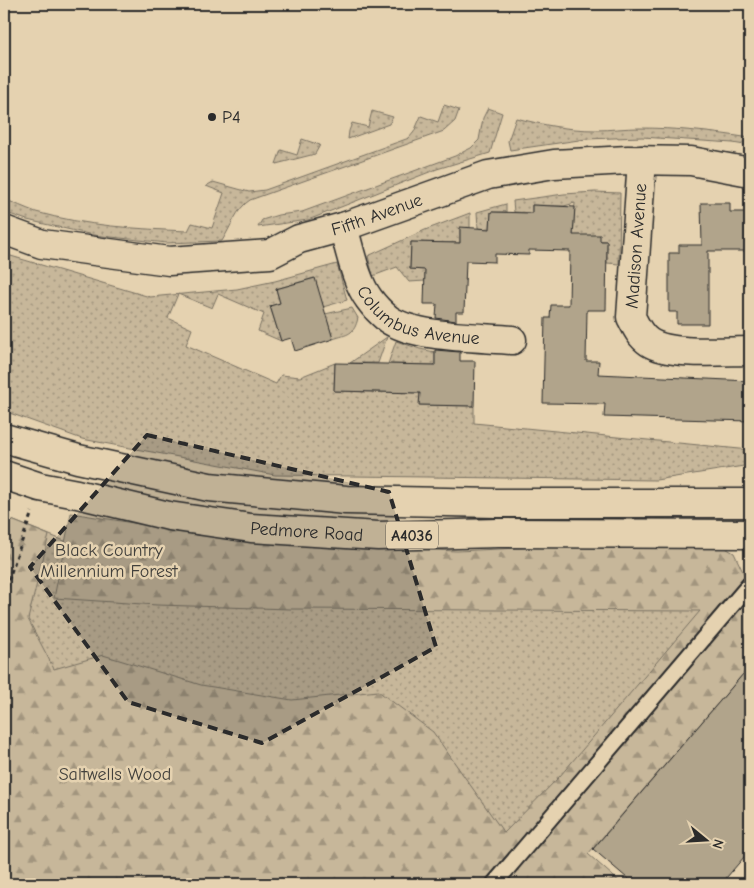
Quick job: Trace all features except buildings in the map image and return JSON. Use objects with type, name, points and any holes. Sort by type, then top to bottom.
[{"type":"main road","name":"Fifth Avenue","points":[[4,230],[42,244],[170,261],[270,254],[299,239],[343,227],[488,175],[554,164],[628,160],[691,161],[750,172]]},
{"type":"main road","name":"Madison Avenue","points":[[642,160],[631,317],[638,331],[649,342],[665,350],[750,351]]},
{"type":"main road","name":"Columbus Avenue","points":[[343,227],[357,275],[368,299],[388,319],[410,329],[432,334],[512,340]]},
{"type":"main road","name":"Pedmore Road","points":[[4,438],[78,459],[208,487],[346,500],[496,503],[750,503]]},
{"type":"main road","name":"Pedmore Road","points":[[4,475],[40,487],[170,516],[251,528],[378,536],[498,533],[750,534]]},
{"type":"lane","points":[[494,884],[750,584]]},
{"type":"path","points":[[4,628],[8,581],[33,508]]},
{"type":"path","points":[[4,578],[8,581]]},
{"type":"highlighted area","points":[[147,435],[389,492],[436,647],[262,743],[128,702],[30,567]]},
{"type":"green space","points":[[444,105],[459,110],[455,121],[444,131],[250,200],[237,213],[222,241],[167,243],[93,235],[27,220],[4,212],[4,199],[36,212],[93,224],[188,231],[192,223],[212,228],[224,193],[206,186],[213,182],[249,192],[265,190],[409,138],[414,132],[421,116],[438,122]]},
{"type":"green space","points":[[488,108],[502,113],[490,153],[437,169],[308,220],[258,227],[262,220],[278,215],[302,212],[455,156],[471,148],[479,140],[483,118]]},
{"type":"green space","points":[[372,111],[393,117],[389,124],[348,139],[352,123],[368,127]]},
{"type":"green space","points":[[516,118],[576,129],[653,128],[708,132],[750,138],[750,146],[733,143],[642,137],[586,139],[510,150],[508,141]]},
{"type":"green space","points":[[302,139],[320,145],[315,154],[276,164],[281,150],[297,155]]},
{"type":"green space","points":[[595,192],[620,193],[619,264],[607,263],[607,241],[573,238],[575,203],[564,206],[532,205],[532,213],[514,212],[513,201]]},
{"type":"green space","points":[[506,204],[506,212],[491,212],[490,229],[478,228],[477,212]]},
{"type":"green space","points":[[470,213],[470,228],[460,228],[460,243],[411,242],[410,269],[425,270],[425,281],[409,282],[397,267],[373,276],[368,256],[425,230]]},
{"type":"green space","points":[[4,254],[150,297],[178,294],[168,318],[192,329],[186,345],[276,384],[281,375],[300,377],[335,363],[334,391],[420,393],[420,405],[474,406],[474,423],[750,450],[750,465],[656,480],[275,475],[82,439],[4,411]]},
{"type":"green space","points":[[337,264],[347,300],[323,307],[314,278],[276,289],[280,303],[270,306],[281,341],[258,331],[264,314],[218,294],[212,308],[179,294],[237,289]]},
{"type":"green space","points":[[352,308],[358,318],[355,328],[346,335],[333,339],[325,314]]},
{"type":"green space","points":[[387,337],[378,363],[350,363]]},
{"type":"green space","points":[[396,341],[435,352],[435,365],[388,364]]},
{"type":"green space","points":[[71,513],[177,530],[304,545],[457,551],[710,539],[734,553],[744,574],[750,575],[750,666],[588,854],[622,884],[4,884],[4,517],[49,535],[28,619],[54,669],[103,655],[201,685],[292,700],[378,691],[433,732],[504,833],[560,776],[700,611],[290,609],[157,605],[54,598]]},
{"type":"green space","points":[[4,517],[80,547],[452,570],[750,575],[532,872],[4,884]]},
{"type":"place","name":"P4","points":[[212,117]]},
{"type":"park label","name":"Black Country Millennium Forest","points":[[109,560]]},
{"type":"park label","name":"Saltwells Wood","points":[[115,774]]}]
